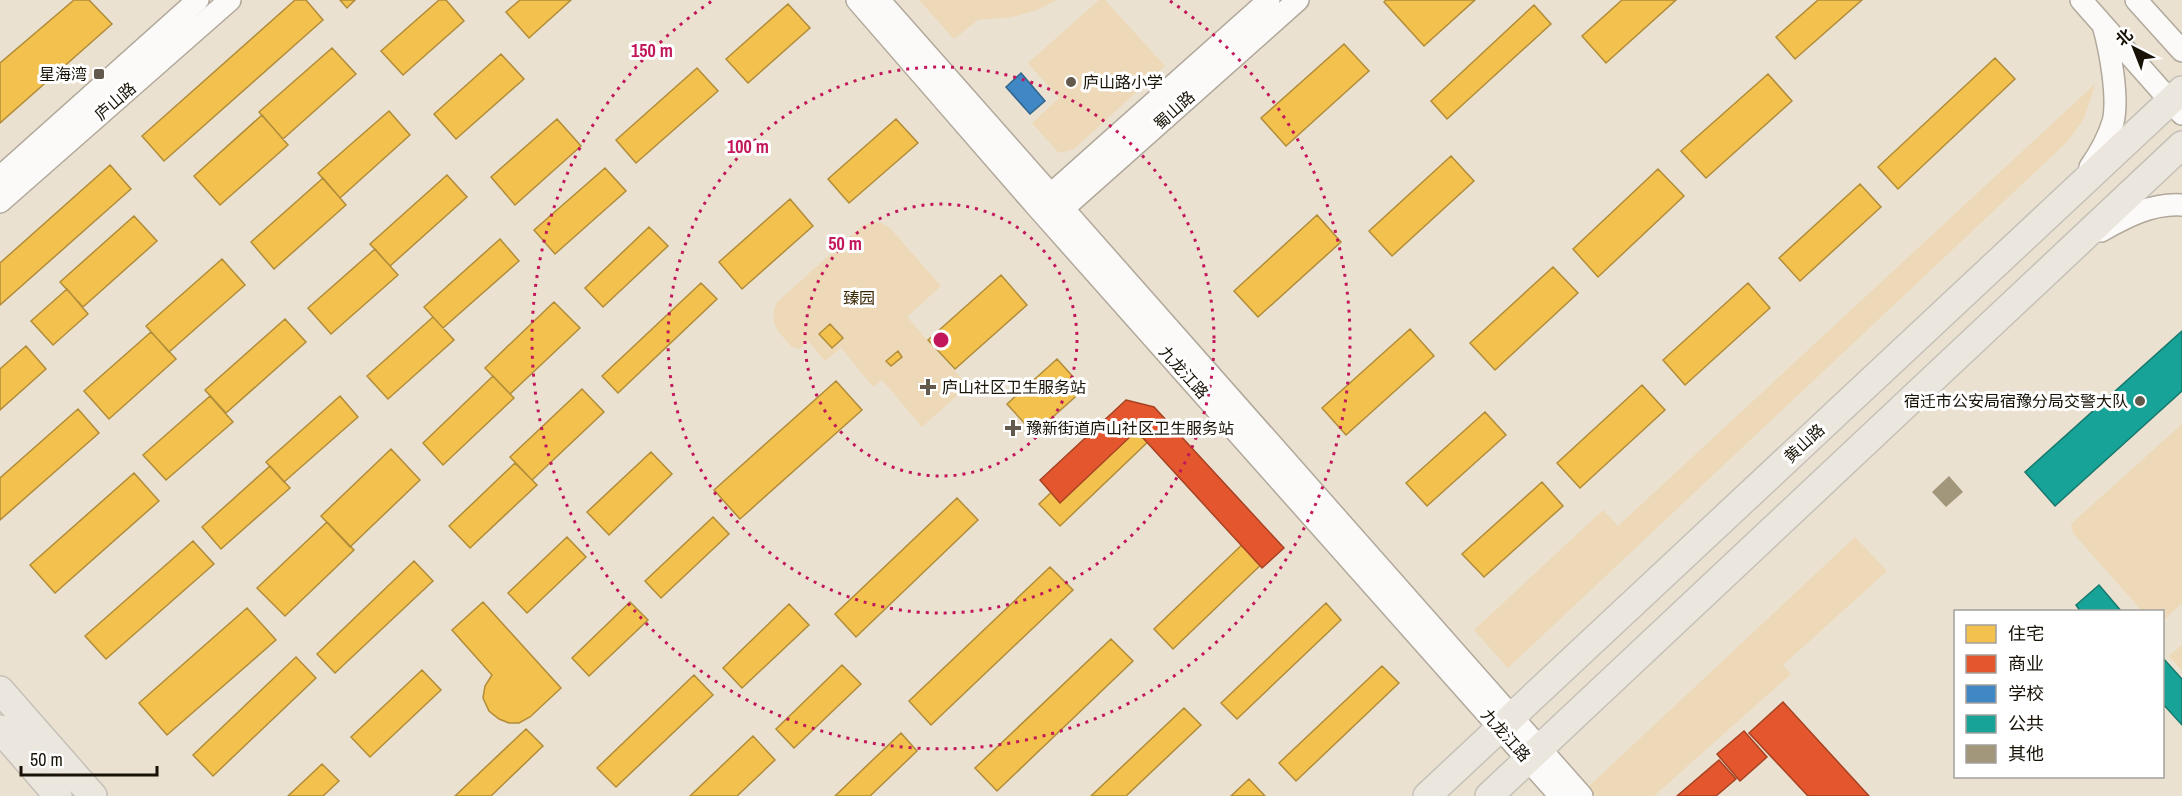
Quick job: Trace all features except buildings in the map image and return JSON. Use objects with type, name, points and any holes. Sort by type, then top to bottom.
[{"type":"main road","name":"黄山路","points":[[1427,796],[2077,188],[2178,102]]},
{"type":"main road","points":[[1489,796],[2182,145]]},
{"type":"main road","points":[[0,690],[93,796]]},
{"type":"main road","points":[[0,729],[58,796]]},
{"type":"street","name":"庐山路","points":[[0,177],[198,0]]},
{"type":"street","name":"庐山路","points":[[0,202],[230,0]]},
{"type":"street","name":"九龙江路","points":[[857,0],[1051,207]]},
{"type":"street","name":"九龙江路","points":[[879,0],[1051,207],[1505,722],[1533,753],[1582,796]]},
{"type":"street","name":"蜀山路","points":[[1051,207],[1269,0]]},
{"type":"street","name":"蜀山路","points":[[1051,207],[1298,0]]},
{"type":"street","points":[[2081,0],[2178,102]]},
{"type":"street","points":[[2139,3],[2164,23],[2182,28]]},
{"type":"street","points":[[2139,3],[2182,51]]},
{"type":"street","points":[[2077,188],[2102,148],[2113,120],[2111,52],[2103,25]]},
{"type":"street","points":[[2074,246],[2127,216],[2151,208],[2171,204],[2182,205]]},
{"type":"street","name":"九龙江路","points":[[1533,753],[1560,796]]},
{"type":"green space","points":[[919,0],[1057,0],[1037,10],[1012,17],[978,20],[954,39]]},
{"type":"green space","points":[[1099,0],[1105,0],[1165,66],[1074,149],[1059,153],[1032,123],[1059,98],[1028,63]]},
{"type":"green space","points":[[2095,84],[2084,119],[2067,142],[1508,668],[1474,630],[1603,510],[1618,526]]},
{"type":"green space","name":"臻园","points":[[875,222],[890,228],[941,286],[907,317],[968,386],[922,427],[882,380],[873,387],[841,348],[825,361],[808,341],[799,349],[792,347],[774,322],[774,309],[777,302],[863,225]]},
{"type":"green space","points":[[2182,424],[2182,603],[2164,620],[2164,610],[2141,610],[2073,533],[2071,524]]},
{"type":"green space","points":[[1855,537],[1887,571],[1783,665],[1791,674],[1654,796],[1596,796],[1588,787]]},
{"type":"green space","points":[[2182,645],[2182,671],[2169,656]]},
{"type":"place","name":"星海湾","points":[[99,74]]},
{"type":"place","name":"庐山路小学","points":[[1071,82]]},
{"type":"place","name":"庐山社区卫生服务站","points":[[928,387]]},
{"type":"place","name":"宿迁市公安局宿豫分局交警大队","points":[[2140,401]]},
{"type":"place","name":"豫新街道庐山社区卫生服务站","points":[[1013,428]]}]
